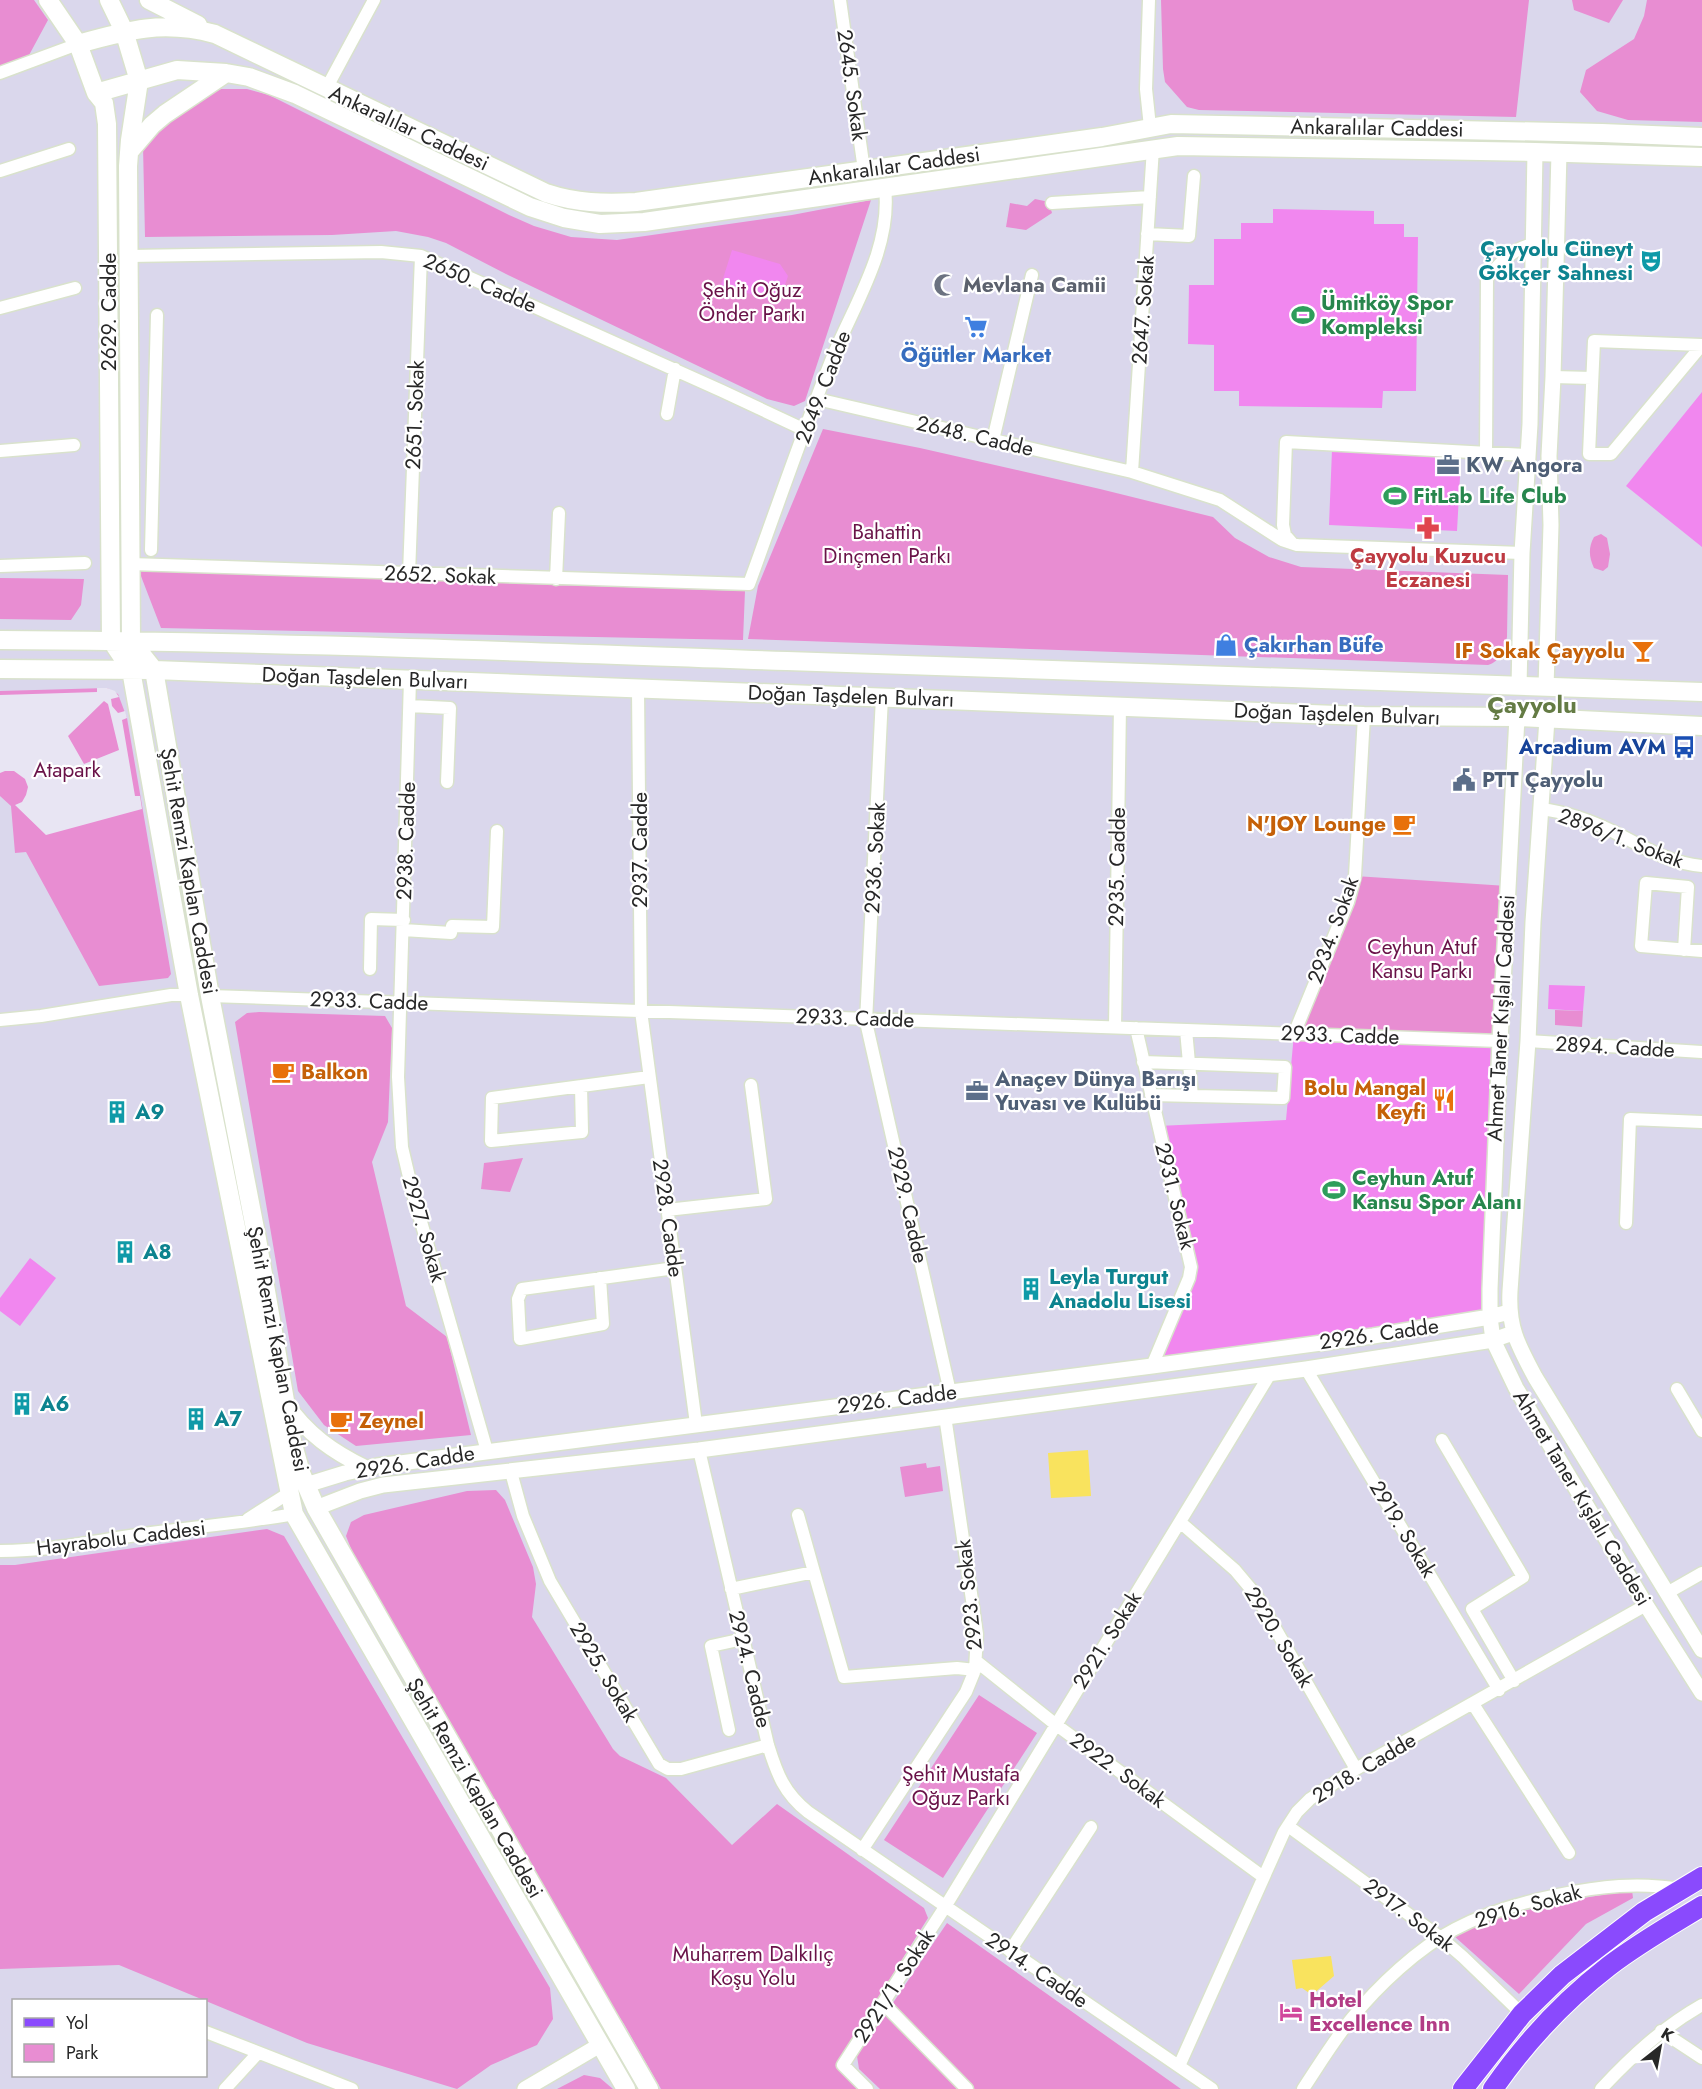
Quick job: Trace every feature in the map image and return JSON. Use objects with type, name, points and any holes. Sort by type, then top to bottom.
[{"type":"main road","name":"2629. Cadde","points":[[48,0],[78,44],[96,93],[104,104],[108,149],[108,444],[111,640]]},
{"type":"main road","name":"2629. Cadde","points":[[109,0],[124,31],[139,81],[129,152],[131,641]]},
{"type":"main road","points":[[149,0],[215,34]]},
{"type":"main road","name":"Ankaralılar Caddesi","points":[[78,44],[124,31],[162,26],[215,34],[546,193],[563,199],[588,203],[636,202],[1102,137],[1178,123],[1702,137]]},
{"type":"main road","name":"Ankaralılar Caddesi","points":[[96,93],[177,70],[226,73],[271,84],[513,200],[546,213],[600,224],[644,222],[1178,146],[1702,157]]},
{"type":"main road","points":[[129,152],[152,125],[165,114],[226,73]]},
{"type":"main road","points":[[1150,127],[1153,148]]},
{"type":"main road","points":[[1535,152],[1545,132]]},
{"type":"main road","points":[[1545,132],[1558,153]]},
{"type":"main road","name":"Doğan Taşdelen Bulvarı","points":[[0,640],[111,640],[458,648],[1170,675],[1304,677],[1702,692]]},
{"type":"main road","points":[[111,640],[131,670]]},
{"type":"main road","points":[[131,641],[154,670]]},
{"type":"main road","name":"Doğan Taşdelen Bulvarı","points":[[0,669],[154,670],[638,690],[1364,716],[1517,717],[1702,726]]},
{"type":"main road","name":"Şehit Remzi Kaplan Caddesi","points":[[131,670],[189,995],[297,1489],[316,1508],[649,2089]]},
{"type":"main road","name":"Şehit Remzi Kaplan Caddesi","points":[[154,670],[210,996],[257,1239],[292,1441],[297,1489],[294,1514],[626,2089]]},
{"type":"main road","points":[[189,995],[210,996]]},
{"type":"main road","points":[[294,1514],[316,1508]]},
{"type":"main road","points":[[1463,2089],[1522,2014],[1579,1961],[1644,1912],[1702,1877]]},
{"type":"main road","points":[[1493,2089],[1536,2035],[1593,1978],[1654,1935],[1702,1906]]},
{"type":"main road","points":[[600,2044],[617,2035]]},
{"type":"street","points":[[326,89],[375,0]]},
{"type":"street","name":"2645. Sokak","points":[[840,0],[864,170]]},
{"type":"street","points":[[1149,0],[1146,89],[1150,127]]},
{"type":"street","points":[[0,73],[78,44]]},
{"type":"street","name":"2647. Sokak","points":[[1132,472],[1153,148]]},
{"type":"street","points":[[0,171],[69,149]]},
{"type":"street","points":[[1519,686],[1522,553],[1528,455],[1535,152]]},
{"type":"street","points":[[1546,687],[1550,554],[1549,456],[1558,153]]},
{"type":"street","points":[[1148,234],[1189,236],[1194,176]]},
{"type":"street","name":"2649. Cadde","points":[[749,585],[805,430],[874,262],[885,222],[885,188]]},
{"type":"street","points":[[1052,203],[1150,197]]},
{"type":"street","points":[[1486,452],[1487,278],[1521,246],[1557,244]]},
{"type":"street","name":"2650. Cadde","points":[[129,256],[381,252],[421,256],[675,369],[805,430]]},
{"type":"street","name":"2651. Sokak","points":[[409,574],[421,256]]},
{"type":"street","points":[[993,440],[1032,275]]},
{"type":"street","points":[[0,309],[75,288]]},
{"type":"street","points":[[152,550],[156,315]]},
{"type":"street","points":[[1594,341],[1702,345],[1611,454],[1589,454],[1594,341]]},
{"type":"street","points":[[666,414],[675,369]]},
{"type":"street","points":[[1553,377],[1592,378]]},
{"type":"street","name":"2648. Cadde","points":[[817,399],[1132,472],[1220,500],[1282,540],[1293,544]]},
{"type":"street","points":[[129,415],[154,416]]},
{"type":"street","points":[[1549,456],[1286,442],[1283,525],[1285,535],[1293,544],[1550,554]]},
{"type":"street","points":[[0,451],[74,445]]},
{"type":"street","points":[[556,579],[559,513]]},
{"type":"street","points":[[0,566],[85,563]]},
{"type":"street","name":"2652. Sokak","points":[[130,564],[749,585]]},
{"type":"street","name":"2938. Cadde","points":[[401,1002],[410,680]]},
{"type":"street","name":"2937. Cadde","points":[[638,690],[641,1011]]},
{"type":"street","name":"2936. Sokak","points":[[867,1018],[882,697]]},
{"type":"street","points":[[410,706],[450,708],[447,782]]},
{"type":"street","name":"2935. Cadde","points":[[1115,1027],[1120,706]]},
{"type":"street","name":"2934. Sokak","points":[[1294,1034],[1348,902],[1355,876],[1364,716]]},
{"type":"street","name":"Ahmet Taner Kışlalı Caddesi","points":[[1517,717],[1490,1289],[1493,1340],[1516,1388],[1702,1693]]},
{"type":"street","name":"Ahmet Taner Kışlalı Caddesi","points":[[1547,719],[1509,1311],[1513,1333],[1535,1377],[1702,1650]]},
{"type":"street","name":"2896/1. Sokak","points":[[1541,808],[1566,813],[1591,822],[1664,858],[1702,866]]},
{"type":"street","points":[[370,969],[371,919],[451,933],[452,926],[493,927],[497,831]]},
{"type":"street","points":[[1684,950],[1688,887],[1646,883],[1641,946],[1684,950],[1702,951]]},
{"type":"street","points":[[0,1020],[41,1016],[171,995],[189,995]]},
{"type":"street","name":"2933. Cadde","points":[[210,996],[1500,1041]]},
{"type":"street","name":"2927. Sokak","points":[[401,1002],[398,1094],[402,1147],[413,1194],[487,1451]]},
{"type":"street","name":"2928. Cadde","points":[[641,1011],[696,1424]]},
{"type":"street","name":"2929. Cadde","points":[[867,1018],[867,1029],[950,1392]]},
{"type":"street","name":"2931. Sokak","points":[[1136,1028],[1191,1267],[1189,1278],[1152,1366]]},
{"type":"street","points":[[1186,1030],[1192,1096]]},
{"type":"street","points":[[1500,1041],[1528,1041]]},
{"type":"street","name":"2894. Cadde","points":[[1528,1041],[1702,1052]]},
{"type":"street","points":[[1143,1062],[1285,1067],[1283,1098],[1151,1095]]},
{"type":"street","points":[[581,1086],[582,1132],[491,1141],[492,1098],[581,1086],[649,1077]]},
{"type":"street","points":[[667,1210],[766,1198],[751,1085]]},
{"type":"street","points":[[1626,1223],[1630,1119],[1702,1122]]},
{"type":"street","points":[[600,1278],[603,1324],[520,1339],[518,1299],[522,1289],[600,1278],[675,1268]]},
{"type":"street","name":"2926. Cadde","points":[[297,1489],[366,1468],[1373,1336],[1490,1317],[1509,1311]]},
{"type":"street","name":"2926. Cadde","points":[[316,1508],[383,1485],[699,1450],[1270,1374],[1493,1340],[1513,1333]]},
{"type":"street","name":"2919. Sokak","points":[[1306,1369],[1498,1690]]},
{"type":"street","name":"2921. Sokak","points":[[945,1907],[1270,1374]]},
{"type":"street","points":[[1677,1389],[1702,1431]]},
{"type":"street","points":[[285,1403],[301,1424],[316,1438],[343,1457],[366,1468]]},
{"type":"street","name":"2923. Sokak","points":[[862,1850],[966,1692],[975,1666],[977,1634],[945,1416]]},
{"type":"street","points":[[696,1424],[699,1450]]},
{"type":"street","points":[[1442,1440],[1522,1577],[1472,1609],[1514,1681]]},
{"type":"street","name":"2924. Cadde","points":[[699,1450],[768,1745],[779,1776],[796,1803],[862,1850]]},
{"type":"street","name":"2925. Sokak","points":[[511,1472],[523,1516],[550,1581],[659,1764],[668,1769],[681,1770],[768,1745]]},
{"type":"street","name":"Hayrabolu Caddesi","points":[[242,1523],[297,1489]]},
{"type":"street","name":"Hayrabolu Caddesi","points":[[0,1551],[29,1550],[242,1523],[294,1514]]},
{"type":"street","points":[[798,1515],[844,1677],[975,1666]]},
{"type":"street","name":"2920. Sokak","points":[[1180,1522],[1235,1570],[1256,1595],[1356,1769]]},
{"type":"street","points":[[731,1589],[814,1572]]},
{"type":"street","points":[[1647,1605],[1702,1573]]},
{"type":"street","name":"2918. Cadde","points":[[1179,2066],[1262,1876],[1288,1826],[1298,1812],[1317,1794],[1356,1769],[1647,1605]]},
{"type":"street","points":[[729,1730],[711,1646],[743,1639]]},
{"type":"street","name":"2922. Sokak","points":[[975,1666],[1262,1876]]},
{"type":"street","points":[[1473,1704],[1569,1853]]},
{"type":"street","name":"2917. Sokak","points":[[1288,1826],[1441,1938],[1522,2014]]},
{"type":"street","points":[[1010,1951],[1090,1827]]},
{"type":"street","name":"2914. Cadde","points":[[862,1850],[1212,2089]]},
{"type":"street","name":"2916. Sokak","points":[[1303,2089],[1341,2032],[1365,2003],[1441,1938],[1467,1923],[1498,1911],[1567,1893],[1630,1884],[1680,1889]]},
{"type":"street","name":"2921/1. Sokak","points":[[867,2089],[843,2065],[945,1907]]},
{"type":"street","points":[[883,2003],[967,2089]]},
{"type":"street","points":[[1601,2089],[1661,2031],[1702,2004]]},
{"type":"street","points":[[1661,2031],[1702,2058]]},
{"type":"street","points":[[207,2032],[347,2088]]},
{"type":"street","points":[[525,2089],[600,2044]]},
{"type":"street","points":[[225,2089],[258,2053]]},
{"type":"green space","points":[[0,0],[34,0],[48,20],[28,57],[0,66]]},
{"type":"green space","points":[[1161,0],[1529,0],[1516,117],[1199,110],[1187,107],[1165,82]]},
{"type":"green space","points":[[1572,0],[1623,0],[1609,23],[1574,10]]},
{"type":"green space","points":[[1647,0],[1702,0],[1702,122],[1628,120],[1597,111],[1580,92],[1586,70],[1634,39],[1644,16]]},
{"type":"green space","name":"Şehit Oğuz Önder Parkı","points":[[221,89],[247,89],[269,95],[509,215],[534,226],[571,237],[617,240],[792,215],[871,200],[805,401],[794,406],[767,399],[446,243],[428,237],[396,231],[332,235],[145,237],[143,146],[179,113]]},
{"type":"green space","points":[[1035,199],[1049,202],[1052,213],[1026,230],[1006,227],[1010,203],[1027,206]]},
{"type":"green space","name":"Bahattin Dinçmen Parkı","points":[[823,429],[920,448],[1213,517],[1235,538],[1269,557],[1301,567],[1508,575],[1505,646],[1499,658],[1488,665],[748,639],[758,586]]},
{"type":"green space","points":[[1601,534],[1607,538],[1610,554],[1608,567],[1603,571],[1594,568],[1590,552],[1594,537]]},
{"type":"green space","points":[[139,571],[745,591],[743,640],[161,628]]},
{"type":"green space","points":[[0,578],[84,579],[81,605],[71,620],[0,619]]},
{"type":"green space","name":"Atapark","points":[[107,688],[118,694],[127,718],[171,974],[168,978],[99,986],[26,852],[15,853],[11,806],[0,796],[0,691]]},
{"type":"green space","name":"Ceyhun Atuf Kansu Parkı","points":[[1355,876],[1507,886],[1500,1041],[1294,1034]]},
{"type":"green space","points":[[1555,1010],[1583,1011],[1582,1027],[1555,1025]]},
{"type":"green space","points":[[247,1013],[385,1016],[392,1028],[388,1122],[372,1162],[406,1306],[447,1337],[471,1435],[356,1446],[324,1425],[298,1391],[235,1022]]},
{"type":"green space","points":[[523,1158],[510,1192],[481,1189],[484,1163]]},
{"type":"green space","points":[[926,1463],[927,1468],[940,1466],[943,1491],[905,1497],[900,1467]]},
{"type":"green space","name":"Muharrem Dalkılıç Koşu Yolu","points":[[496,1490],[505,1500],[533,1567],[536,1584],[532,1617],[613,1749],[620,1756],[666,1778],[732,1845],[777,1804],[924,1908],[928,1918],[836,2065],[858,2089],[661,2089],[624,2024],[572,1946],[356,1561],[346,1536],[351,1522],[364,1515],[467,1491]]},
{"type":"green space","points":[[267,1529],[284,1536],[550,1988],[553,2019],[537,2045],[491,2065],[457,2089],[307,2043],[207,2002],[207,1999],[201,1999],[119,1965],[0,1969],[0,1565],[15,1565]]},
{"type":"green space","name":"Şehit Mustafa Oğuz Parkı","points":[[979,1695],[1037,1733],[943,1878],[884,1840]]},
{"type":"green space","points":[[1632,1890],[1633,1898],[1586,1924],[1519,1994],[1454,1936],[1490,1919],[1565,1901]]},
{"type":"green space","points":[[947,1923],[1181,2089],[880,2089],[859,2069],[857,2056]]},
{"type":"green space","points":[[584,2075],[600,2078],[613,2089],[557,2089]]},
{"type":"shaded area","name":"Ümitköy Spor Kompleksi","points":[[1273,209],[1374,211],[1374,224],[1404,224],[1404,237],[1418,237],[1416,391],[1383,391],[1382,408],[1239,406],[1239,391],[1214,391],[1214,345],[1188,344],[1189,285],[1214,285],[1214,239],[1241,239],[1241,223],[1273,223]]},
{"type":"shaded area","points":[[732,250],[780,264],[788,276],[779,303],[721,285]]},
{"type":"shaded area","points":[[1702,392],[1702,547],[1626,486]]},
{"type":"shaded area","name":"FitLab Life Club","points":[[1332,450],[1461,459],[1457,531],[1329,525]]},
{"type":"shaded area","points":[[97,688],[115,691],[119,697],[111,699],[112,706],[118,713],[125,711],[127,718],[122,720],[135,796],[140,796],[142,809],[46,835],[15,805],[22,802],[26,795],[28,787],[25,779],[14,771],[0,773],[0,695],[97,692]],"holes":[[[104,701],[108,704],[119,750],[84,764],[68,736]]]},
{"type":"shaded area","points":[[1549,985],[1585,986],[1583,1011],[1548,1009]]},
{"type":"shaded area","name":"Ceyhun Atuf Kansu Spor Alanı","points":[[1294,1034],[1500,1041],[1490,1317],[1152,1366],[1189,1278],[1158,1126],[1286,1120]]},
{"type":"shaded area","points":[[30,1258],[56,1278],[20,1326],[0,1311],[0,1298]]},
{"type":"shaded area","points":[[1088,1450],[1091,1496],[1051,1498],[1048,1453]]},
{"type":"shaded area","points":[[1331,1956],[1334,1976],[1312,1995],[1302,1988],[1296,1989],[1292,1960]]},
{"type":"place","name":"Çayyolu Cüneyt Gökçer Sahnesi","points":[[1651,261]]},
{"type":"place","name":"Mevlana Camii","points":[[945,285]]},
{"type":"place","name":"Ümitköy Spor Kompleksi","points":[[1303,315]]},
{"type":"place","name":"Öğütler Market","points":[[976,327]]},
{"type":"place","name":"KW Angora","points":[[1448,465]]},
{"type":"place","name":"FitLab Life Club","points":[[1395,496]]},
{"type":"place","name":"Çayyolu Kuzucu Eczanesi","points":[[1428,528]]},
{"type":"place","name":"Çakırhan Büfe","points":[[1226,645]]},
{"type":"place","name":"IF Sokak Çayyolu","points":[[1643,651]]},
{"type":"place","name":"Arcadium AVM","points":[[1684,747]]},
{"type":"place","name":"PTT Çayyolu","points":[[1464,780]]},
{"type":"place","name":"N'JOY Lounge","points":[[1404,824]]},
{"type":"place","name":"Balkon","points":[[283,1072]]},
{"type":"place","name":"Anaçev Dünya Barışı Yuvası ve Kulübü","points":[[977,1091]]},
{"type":"place","name":"Bolu Mangal Keyfi","points":[[1444,1100]]},
{"type":"place","name":"A9","points":[[117,1112]]},
{"type":"place","name":"Ceyhun Atuf Kansu Spor Alanı","points":[[1334,1190]]},
{"type":"place","name":"A8","points":[[125,1252]]},
{"type":"place","name":"Leyla Turgut Anadolu Lisesi","points":[[1031,1289]]},
{"type":"place","name":"A6","points":[[22,1404]]},
{"type":"place","name":"A7","points":[[196,1419]]},
{"type":"place","name":"Zeynel","points":[[341,1421]]},
{"type":"place","name":"Hotel Excellence Inn","points":[[1291,2012]]},
{"type":"district","name":"Çayyolu","points":[[1532,705]]}]
